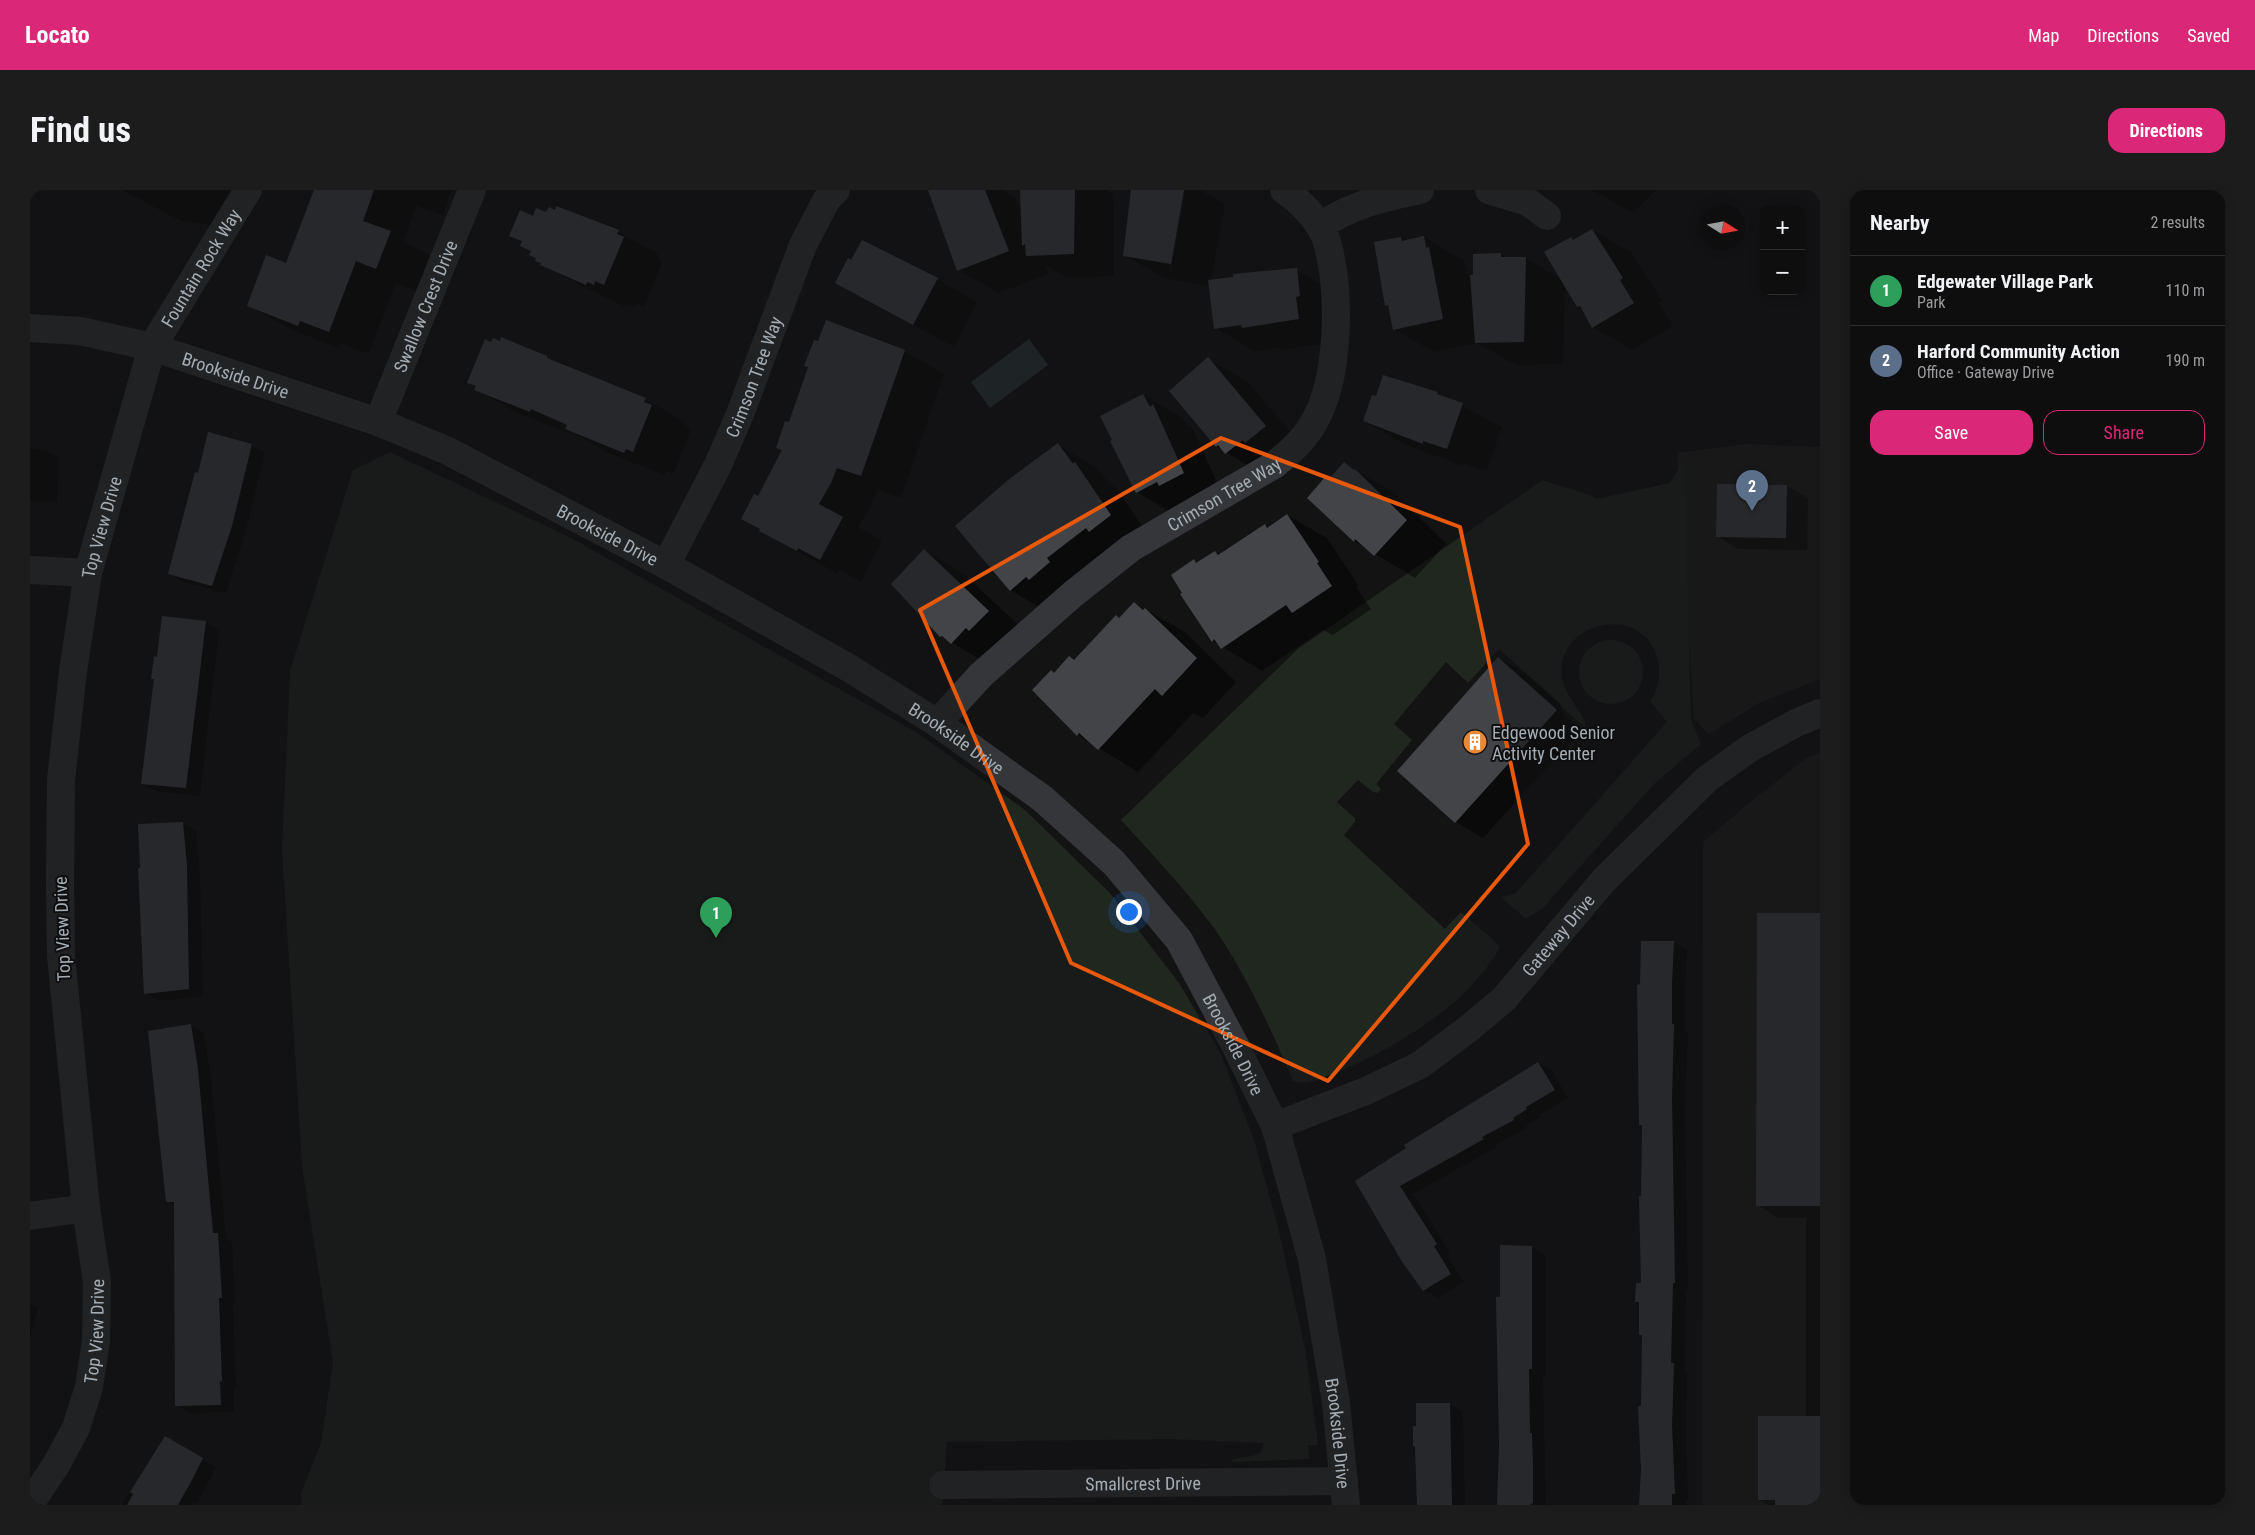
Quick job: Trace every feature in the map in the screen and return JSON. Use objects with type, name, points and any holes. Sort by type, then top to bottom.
[{"type":"street","name":"Fountain Rock Way","points":[[152,348],[248,190]]},
{"type":"street","name":"Swallow Crest Drive","points":[[378,422],[472,190]]},
{"type":"street","name":"Crimson Tree Way","points":[[666,565],[718,466],[740,414],[803,245],[827,199],[836,190]]},
{"type":"street","name":"Crimson Tree Way","points":[[937,724],[981,674],[1072,594],[1131,548],[1274,465],[1293,450],[1313,424],[1327,393],[1337,327],[1327,242],[1320,226],[1284,190]]},
{"type":"street","points":[[1320,226],[1344,211],[1361,204],[1420,190]]},
{"type":"street","points":[[1489,190],[1528,202],[1547,216]]},
{"type":"street","name":"Brookside Drive","points":[[30,328],[80,331],[152,348],[378,422],[446,450],[666,565],[849,668],[937,724],[1043,799],[1114,863],[1179,940],[1236,1047],[1275,1126],[1312,1259],[1336,1403],[1345,1493]]},
{"type":"street","name":"Top View Drive","points":[[30,1504],[56,1466],[76,1428],[89,1387],[96,1340],[97,1282],[86,1208],[61,956],[61,780],[73,671],[88,573],[152,348]]},
{"type":"street","points":[[30,570],[88,573]]},
{"type":"street","name":"Gateway Drive","points":[[1275,1126],[1366,1091],[1420,1065],[1468,1029],[1504,999],[1604,880],[1707,779],[1750,748],[1796,723],[1820,713]]},
{"type":"street","points":[[30,1216],[86,1208]]},
{"type":"street","name":"Smallcrest Drive","points":[[943,1485],[1047,1495],[1345,1493]]},
{"type":"highlighted area","points":[[1221,438],[1460,527],[1528,844],[1328,1081],[1071,963],[920,610]]},
{"type":"shaded area","points":[[1029,339],[1048,365],[990,408],[971,382]]},
{"type":"shaded area","points":[[1746,444],[1820,447],[1820,679],[1759,703],[1709,734],[1694,719],[1677,453]]},
{"type":"shaded area","points":[[390,452],[571,538],[916,732],[1025,810],[1110,893],[1179,983],[1220,1052],[1254,1140],[1278,1227],[1306,1353],[1318,1445],[1308,1445],[1309,1459],[1232,1462],[1233,1459],[1261,1453],[1264,1443],[1170,1439],[947,1442],[942,1505],[302,1505],[301,1493],[321,1443],[333,1363],[302,1166],[282,849],[290,671],[353,470]]},
{"type":"shaded area","points":[[1684,460],[1691,720],[1701,744],[1654,784],[1542,909],[1526,919],[1501,897],[1516,893],[1667,722],[1650,701],[1658,681],[1658,661],[1650,641],[1636,629],[1618,624],[1600,626],[1583,633],[1570,645],[1562,662],[1563,682],[1585,722],[1585,727],[1580,729],[1563,714],[1560,703],[1499,649],[1468,683],[1446,662],[1394,724],[1412,740],[1376,784],[1381,789],[1378,793],[1373,792],[1358,780],[1337,802],[1355,818],[1355,822],[1344,835],[1445,929],[1460,913],[1464,914],[1500,946],[1499,949],[1486,969],[1450,1006],[1405,1038],[1359,1063],[1320,1079],[1304,1083],[1293,1081],[1257,1002],[1214,928],[1169,873],[1121,820],[1299,648],[1543,480],[1597,499],[1670,483]]},
{"type":"shaded area","points":[[1611,640],[1629,646],[1637,654],[1643,672],[1637,690],[1629,698],[1611,704],[1593,698],[1585,690],[1579,672],[1585,654],[1593,646]]},
{"type":"shaded area","points":[[1820,753],[1820,1505],[1702,1505],[1703,842],[1755,798],[1807,758]]},
{"type":"building","points":[[314,190],[374,190],[363,221],[391,231],[376,269],[356,261],[329,332],[300,321],[298,326],[247,306],[266,255],[286,263]]},
{"type":"building","points":[[928,190],[985,190],[1009,251],[957,271]]},
{"type":"building","points":[[1020,190],[1075,190],[1074,254],[1026,256],[1025,244],[1022,246]]},
{"type":"building","points":[[1131,190],[1184,190],[1171,264],[1123,256]]},
{"type":"building","points":[[556,206],[619,230],[617,234],[624,237],[604,285],[595,281],[594,285],[587,282],[586,285],[540,265],[541,263],[535,261],[536,258],[529,255],[531,251],[520,246],[522,241],[509,236],[520,210],[533,216],[536,208],[546,212],[549,207],[555,210]]},
{"type":"building","points":[[1592,229],[1623,278],[1620,280],[1634,303],[1592,328],[1580,306],[1577,307],[1544,252],[1571,237],[1573,240]]},
{"type":"building","points":[[1424,236],[1426,248],[1429,247],[1443,319],[1393,330],[1388,305],[1385,306],[1374,242],[1401,237],[1402,241]]},
{"type":"building","points":[[862,240],[938,278],[913,325],[835,283],[848,258],[851,260]]},
{"type":"building","points":[[1501,253],[1501,257],[1526,257],[1524,342],[1475,343],[1470,275],[1473,275],[1473,254]]},
{"type":"building","points":[[1297,268],[1300,296],[1296,297],[1299,319],[1242,328],[1241,325],[1214,329],[1208,280],[1233,277],[1233,274]]},
{"type":"building","points":[[826,320],[905,350],[861,476],[837,468],[819,504],[843,517],[820,560],[798,548],[797,551],[741,519],[754,494],[758,496],[782,450],[776,448],[785,421],[789,422],[808,367],[804,366],[814,340],[818,341]]},
{"type":"building","points":[[501,337],[547,356],[547,358],[646,398],[644,402],[652,405],[633,452],[626,449],[624,453],[565,429],[567,425],[531,409],[530,412],[474,390],[476,386],[467,383],[485,339],[491,342],[493,338],[500,341]]},
{"type":"building","points":[[1208,357],[1266,426],[1245,443],[1243,440],[1225,454],[1218,445],[1216,447],[1169,391]]},
{"type":"building","points":[[1383,375],[1438,392],[1437,394],[1463,403],[1447,449],[1423,441],[1423,444],[1363,421],[1372,395],[1376,396]]},
{"type":"building","points":[[1143,394],[1150,407],[1153,404],[1184,473],[1159,486],[1157,482],[1136,493],[1110,441],[1112,440],[1100,416]]},
{"type":"building","points":[[208,432],[252,444],[232,526],[212,586],[168,574],[195,472],[198,473]]},
{"type":"building","points":[[1058,443],[1073,464],[1075,462],[1111,515],[1089,532],[1086,528],[1047,558],[1050,562],[1029,580],[1026,577],[1010,591],[955,526],[1008,480]]},
{"type":"building","points":[[1344,462],[1355,469],[1407,520],[1374,556],[1355,539],[1354,542],[1307,498],[1326,476],[1329,479]]},
{"type":"building","points":[[1717,484],[1787,485],[1786,538],[1716,537]]},
{"type":"building","points":[[1287,514],[1319,562],[1317,563],[1332,586],[1292,613],[1286,605],[1221,649],[1214,639],[1212,642],[1180,594],[1182,593],[1171,575],[1194,559],[1196,563],[1215,551],[1218,555],[1265,524],[1267,528]]},
{"type":"building","points":[[924,549],[989,611],[969,631],[966,628],[951,644],[942,636],[940,637],[891,584]]},
{"type":"building","points":[[1134,602],[1143,610],[1145,608],[1197,658],[1162,696],[1155,689],[1098,750],[1079,733],[1077,736],[1032,690],[1051,670],[1054,673],[1069,656],[1074,660],[1116,615],[1119,618]]},
{"type":"building","points":[[162,616],[206,621],[186,788],[141,784],[154,679],[151,679],[154,656],[157,657]]},
{"type":"building","name":"Edgewood Senior Activity Center","points":[[1498,657],[1557,710],[1455,823],[1397,771]]},
{"type":"building","points":[[183,822],[187,865],[189,989],[144,994],[138,868],[140,868],[138,824]]},
{"type":"building","points":[[1757,913],[1820,913],[1820,1206],[1756,1206]]},
{"type":"building","points":[[1641,941],[1674,941],[1672,1098],[1675,1283],[1673,1283],[1671,1363],[1674,1363],[1672,1425],[1675,1494],[1672,1494],[1672,1505],[1639,1505],[1641,1470],[1638,1406],[1641,1406],[1642,1335],[1639,1335],[1639,1302],[1635,1302],[1636,1283],[1641,1283],[1639,1196],[1641,1196],[1642,1125],[1639,1125],[1637,985],[1640,984]]},
{"type":"building","points":[[191,1024],[198,1069],[213,1233],[218,1233],[222,1298],[219,1298],[222,1382],[220,1381],[221,1405],[175,1406],[174,1202],[166,1202],[148,1031]]},
{"type":"building","points":[[1538,1062],[1555,1090],[1526,1107],[1527,1109],[1513,1118],[1514,1120],[1482,1137],[1484,1139],[1400,1186],[1437,1244],[1434,1246],[1451,1274],[1423,1291],[1401,1260],[1355,1181],[1406,1148],[1404,1145]]},
{"type":"building","points":[[1500,1245],[1532,1246],[1532,1369],[1529,1369],[1533,1503],[1530,1505],[1497,1505],[1499,1446],[1496,1297],[1500,1297]]},
{"type":"building","points":[[1416,1403],[1450,1403],[1452,1505],[1417,1505],[1415,1446],[1413,1446],[1413,1426],[1416,1426]]},
{"type":"building","points":[[1758,1416],[1820,1416],[1820,1505],[1775,1505],[1775,1500],[1758,1500]]},
{"type":"building","points":[[165,1436],[203,1458],[193,1478],[178,1505],[127,1505],[133,1494],[130,1492]]},
{"type":"place","name":"Harford Community Action","points":[[1752,511]]},
{"type":"place","name":"Edgewood Senior Activity Center","points":[[1475,742]]},
{"type":"place","name":"Edgewater Village Park","points":[[716,938]]}]
